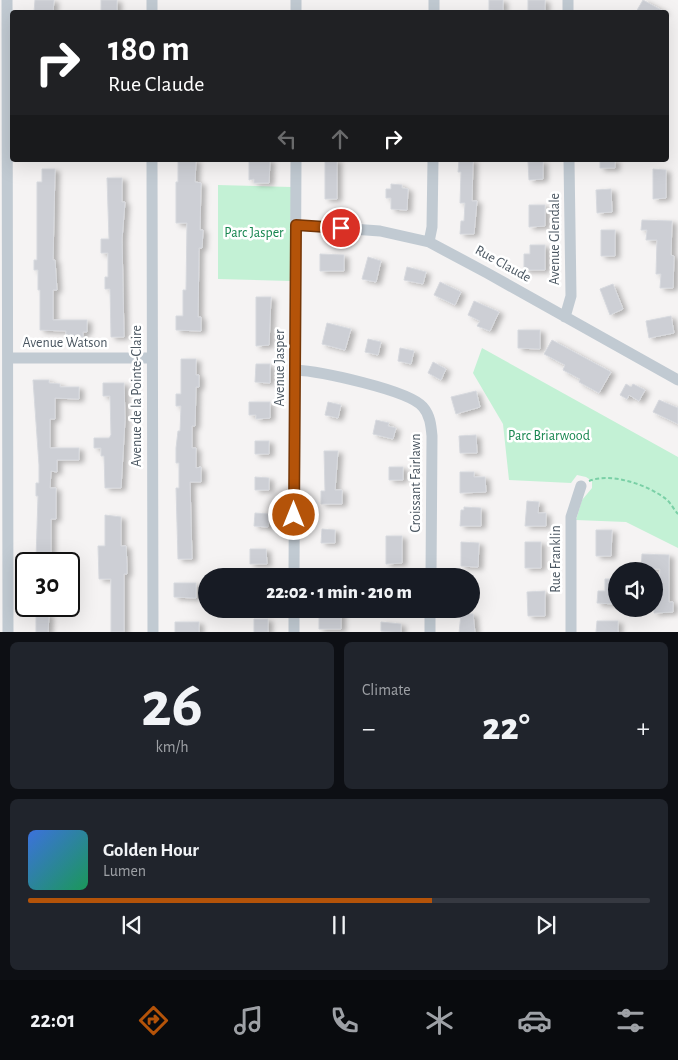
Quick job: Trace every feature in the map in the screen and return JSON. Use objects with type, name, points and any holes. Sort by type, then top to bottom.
[{"type":"street","points":[[7,0],[8,632]]},
{"type":"street","name":"Avenue de la Pointe-Claire","points":[[152,162],[153,632]]},
{"type":"street","name":"Avenue Jasper","points":[[294,568],[295,370],[293,230],[296,162]]},
{"type":"street","points":[[428,242],[432,227],[433,162]]},
{"type":"street","name":"Avenue Glendale","points":[[565,317],[571,296],[570,162]]},
{"type":"street","name":"Rue Claude","points":[[293,230],[380,232],[428,242],[678,380]]},
{"type":"street","name":"Avenue Watson","points":[[8,358],[152,358]]},
{"type":"street","name":"Croissant Fairlawn","points":[[295,370],[386,389],[412,398],[424,408],[430,420],[432,436],[431,568]]},
{"type":"street","name":"Rue Franklin","points":[[571,632],[571,517],[586,483]]},
{"type":"street","points":[[294,618],[294,632]]},
{"type":"street","points":[[430,618],[430,632]]},
{"type":"path","points":[[247,234],[293,230]]},
{"type":"path","points":[[586,483],[612,478],[632,482],[663,497],[678,514]]},
{"type":"green space","name":"Parc Jasper","points":[[218,185],[291,187],[290,281],[218,279]]},
{"type":"green space","name":"Parc Briarwood","points":[[482,348],[678,457],[678,548],[626,522],[576,520],[582,500],[592,488],[592,481],[586,477],[577,475],[571,483],[509,480],[503,424],[473,373]]},
{"type":"building","points":[[35,0],[54,0],[53,10],[34,10]]},
{"type":"building","points":[[101,0],[117,0],[117,10],[101,10]]},
{"type":"building","points":[[489,0],[503,0],[503,10],[489,10]]},
{"type":"building","points":[[528,0],[545,0],[545,10],[528,10]]},
{"type":"building","points":[[643,0],[661,10],[637,10]]},
{"type":"building","points":[[178,162],[196,162],[195,182],[201,183],[200,230],[203,230],[202,248],[199,248],[198,317],[201,317],[201,331],[176,330],[176,316],[183,316],[183,290],[186,290],[187,223],[176,223],[176,182],[178,182]]},
{"type":"building","points":[[249,162],[270,162],[269,183],[254,183],[254,179],[249,180]]},
{"type":"building","points":[[325,162],[337,162],[337,199],[325,199]]},
{"type":"building","points":[[459,162],[473,162],[472,201],[477,201],[474,234],[460,234],[461,221],[464,221],[465,203],[460,203],[461,172],[458,172]]},
{"type":"building","points":[[528,162],[543,162],[543,179],[529,180]]},
{"type":"building","points":[[600,162],[615,162],[615,168],[600,168]]},
{"type":"building","points":[[42,169],[55,169],[53,260],[55,260],[57,290],[53,290],[53,320],[87,320],[87,332],[83,332],[83,337],[66,335],[66,331],[40,330],[40,290],[38,290],[38,270],[34,270],[34,260],[37,260],[37,182],[42,182]]},
{"type":"building","points":[[653,169],[666,170],[666,198],[653,199]]},
{"type":"building","points":[[107,178],[122,178],[122,202],[125,202],[122,239],[124,337],[111,337],[110,289],[105,289],[105,277],[108,277],[108,253],[101,253],[101,239],[109,239]]},
{"type":"building","points":[[391,184],[402,185],[402,188],[408,189],[407,210],[391,209],[391,198],[386,198],[386,189],[391,189]]},
{"type":"building","points":[[611,189],[612,212],[597,213],[596,190]]},
{"type":"building","points":[[529,205],[545,205],[545,226],[529,227]]},
{"type":"building","points":[[642,220],[672,221],[671,255],[674,256],[673,288],[660,288],[661,274],[656,274],[657,240],[646,240],[647,230],[641,230]]},
{"type":"building","points":[[601,230],[615,230],[615,256],[601,256]]},
{"type":"building","points":[[530,245],[545,245],[545,270],[524,270],[524,254],[530,254]]},
{"type":"building","points":[[320,254],[344,255],[344,271],[320,271]]},
{"type":"building","points":[[368,257],[381,261],[376,282],[362,279]]},
{"type":"building","points":[[407,267],[426,272],[423,284],[404,280]]},
{"type":"building","points":[[440,282],[461,292],[455,305],[434,295]]},
{"type":"building","points":[[613,284],[623,309],[610,315],[600,289]]},
{"type":"building","points":[[256,297],[271,297],[269,345],[256,346]]},
{"type":"building","points":[[474,301],[499,312],[490,331],[477,326],[480,321],[468,315]]},
{"type":"building","points":[[671,316],[674,333],[649,338],[646,321]]},
{"type":"building","points":[[327,323],[351,329],[345,350],[322,344]]},
{"type":"building","points":[[518,330],[540,330],[540,349],[518,348]]},
{"type":"building","points":[[368,339],[381,342],[378,355],[365,352]]},
{"type":"building","points":[[552,340],[611,372],[599,393],[579,382],[580,379],[563,370],[565,365],[544,354]]},
{"type":"building","points":[[400,348],[414,351],[411,364],[398,361]]},
{"type":"building","points":[[181,359],[196,359],[196,375],[199,375],[199,387],[196,387],[195,426],[192,426],[192,448],[196,448],[196,468],[201,467],[201,482],[190,482],[192,559],[178,559],[176,488],[179,488],[179,463],[176,463],[176,448],[178,431],[180,431],[181,406],[176,406],[176,394],[181,394]]},
{"type":"building","points":[[433,362],[446,369],[441,380],[428,373]]},
{"type":"building","points":[[256,364],[270,364],[270,383],[255,382]]},
{"type":"building","points":[[33,380],[49,380],[49,383],[60,384],[60,387],[79,387],[79,399],[55,398],[55,419],[50,419],[50,448],[79,448],[79,460],[57,460],[57,472],[51,471],[50,488],[56,488],[56,519],[51,519],[51,552],[36,552],[38,496],[36,496],[36,483],[39,483]]},
{"type":"building","points":[[103,383],[124,383],[125,420],[121,488],[105,488],[104,456],[101,456],[101,448],[94,448],[94,438],[109,438],[111,435],[110,396],[103,396]]},
{"type":"building","points":[[626,384],[631,387],[633,384],[645,390],[639,401],[629,395],[627,399],[620,395]]},
{"type":"building","points":[[476,391],[480,407],[456,414],[451,397]]},
{"type":"building","points":[[659,400],[678,408],[678,424],[653,412]]},
{"type":"building","points":[[249,402],[270,402],[270,418],[256,419],[256,415],[249,415]]},
{"type":"building","points":[[328,402],[341,405],[338,418],[325,415]]},
{"type":"building","points":[[376,420],[389,423],[388,426],[396,428],[393,439],[373,434]]},
{"type":"building","points":[[476,435],[477,453],[460,453],[459,436]]},
{"type":"building","points":[[255,441],[269,441],[269,454],[255,454]]},
{"type":"building","points":[[324,451],[338,451],[335,490],[342,490],[342,504],[321,504],[321,491],[325,491]]},
{"type":"building","points":[[389,467],[403,467],[403,480],[389,480]]},
{"type":"building","points":[[460,472],[474,472],[474,477],[485,477],[486,492],[460,493]]},
{"type":"building","points":[[255,477],[269,478],[269,490],[255,490]]},
{"type":"building","points":[[527,501],[539,502],[538,513],[546,513],[546,526],[525,526]]},
{"type":"building","points":[[464,507],[481,508],[481,526],[460,526],[461,510],[464,510]]},
{"type":"building","points":[[255,513],[269,514],[268,527],[254,526]]},
{"type":"building","points":[[105,515],[121,517],[121,546],[126,546],[127,574],[124,574],[124,632],[111,632],[111,579],[99,579],[98,546],[105,546]]},
{"type":"building","points":[[322,529],[335,530],[335,543],[321,543]]},
{"type":"building","points":[[596,530],[612,530],[611,556],[596,556]]},
{"type":"building","points":[[386,536],[402,536],[402,563],[386,564]]},
{"type":"building","points":[[461,542],[479,543],[478,567],[461,566]]},
{"type":"building","points":[[525,542],[541,542],[541,568],[525,568]]},
{"type":"building","points":[[250,549],[266,549],[267,564],[250,564]]},
{"type":"building","points":[[642,554],[669,555],[669,602],[673,602],[673,612],[663,613],[663,562],[641,562]]},
{"type":"building","points":[[605,579],[608,579],[608,604],[597,603],[598,591],[605,591]]},
{"type":"building","points":[[174,583],[196,583],[196,598],[174,597]]},
{"type":"building","points":[[545,591],[545,616],[528,616],[527,592]]},
{"type":"building","points":[[36,617],[49,617],[48,632],[36,632]]},
{"type":"building","points":[[319,618],[341,618],[341,629],[319,629]]},
{"type":"building","points":[[461,618],[473,618],[475,632],[459,632]]},
{"type":"building","points":[[254,619],[268,619],[268,632],[254,632]]},
{"type":"building","points":[[597,621],[618,621],[618,632],[596,632]]},
{"type":"building","points":[[175,622],[199,622],[199,632],[175,632]]},
{"type":"building","points":[[381,622],[401,624],[401,632],[381,631]]},
{"type":"route","points":[[294,515],[296,225],[341,228]]}]
